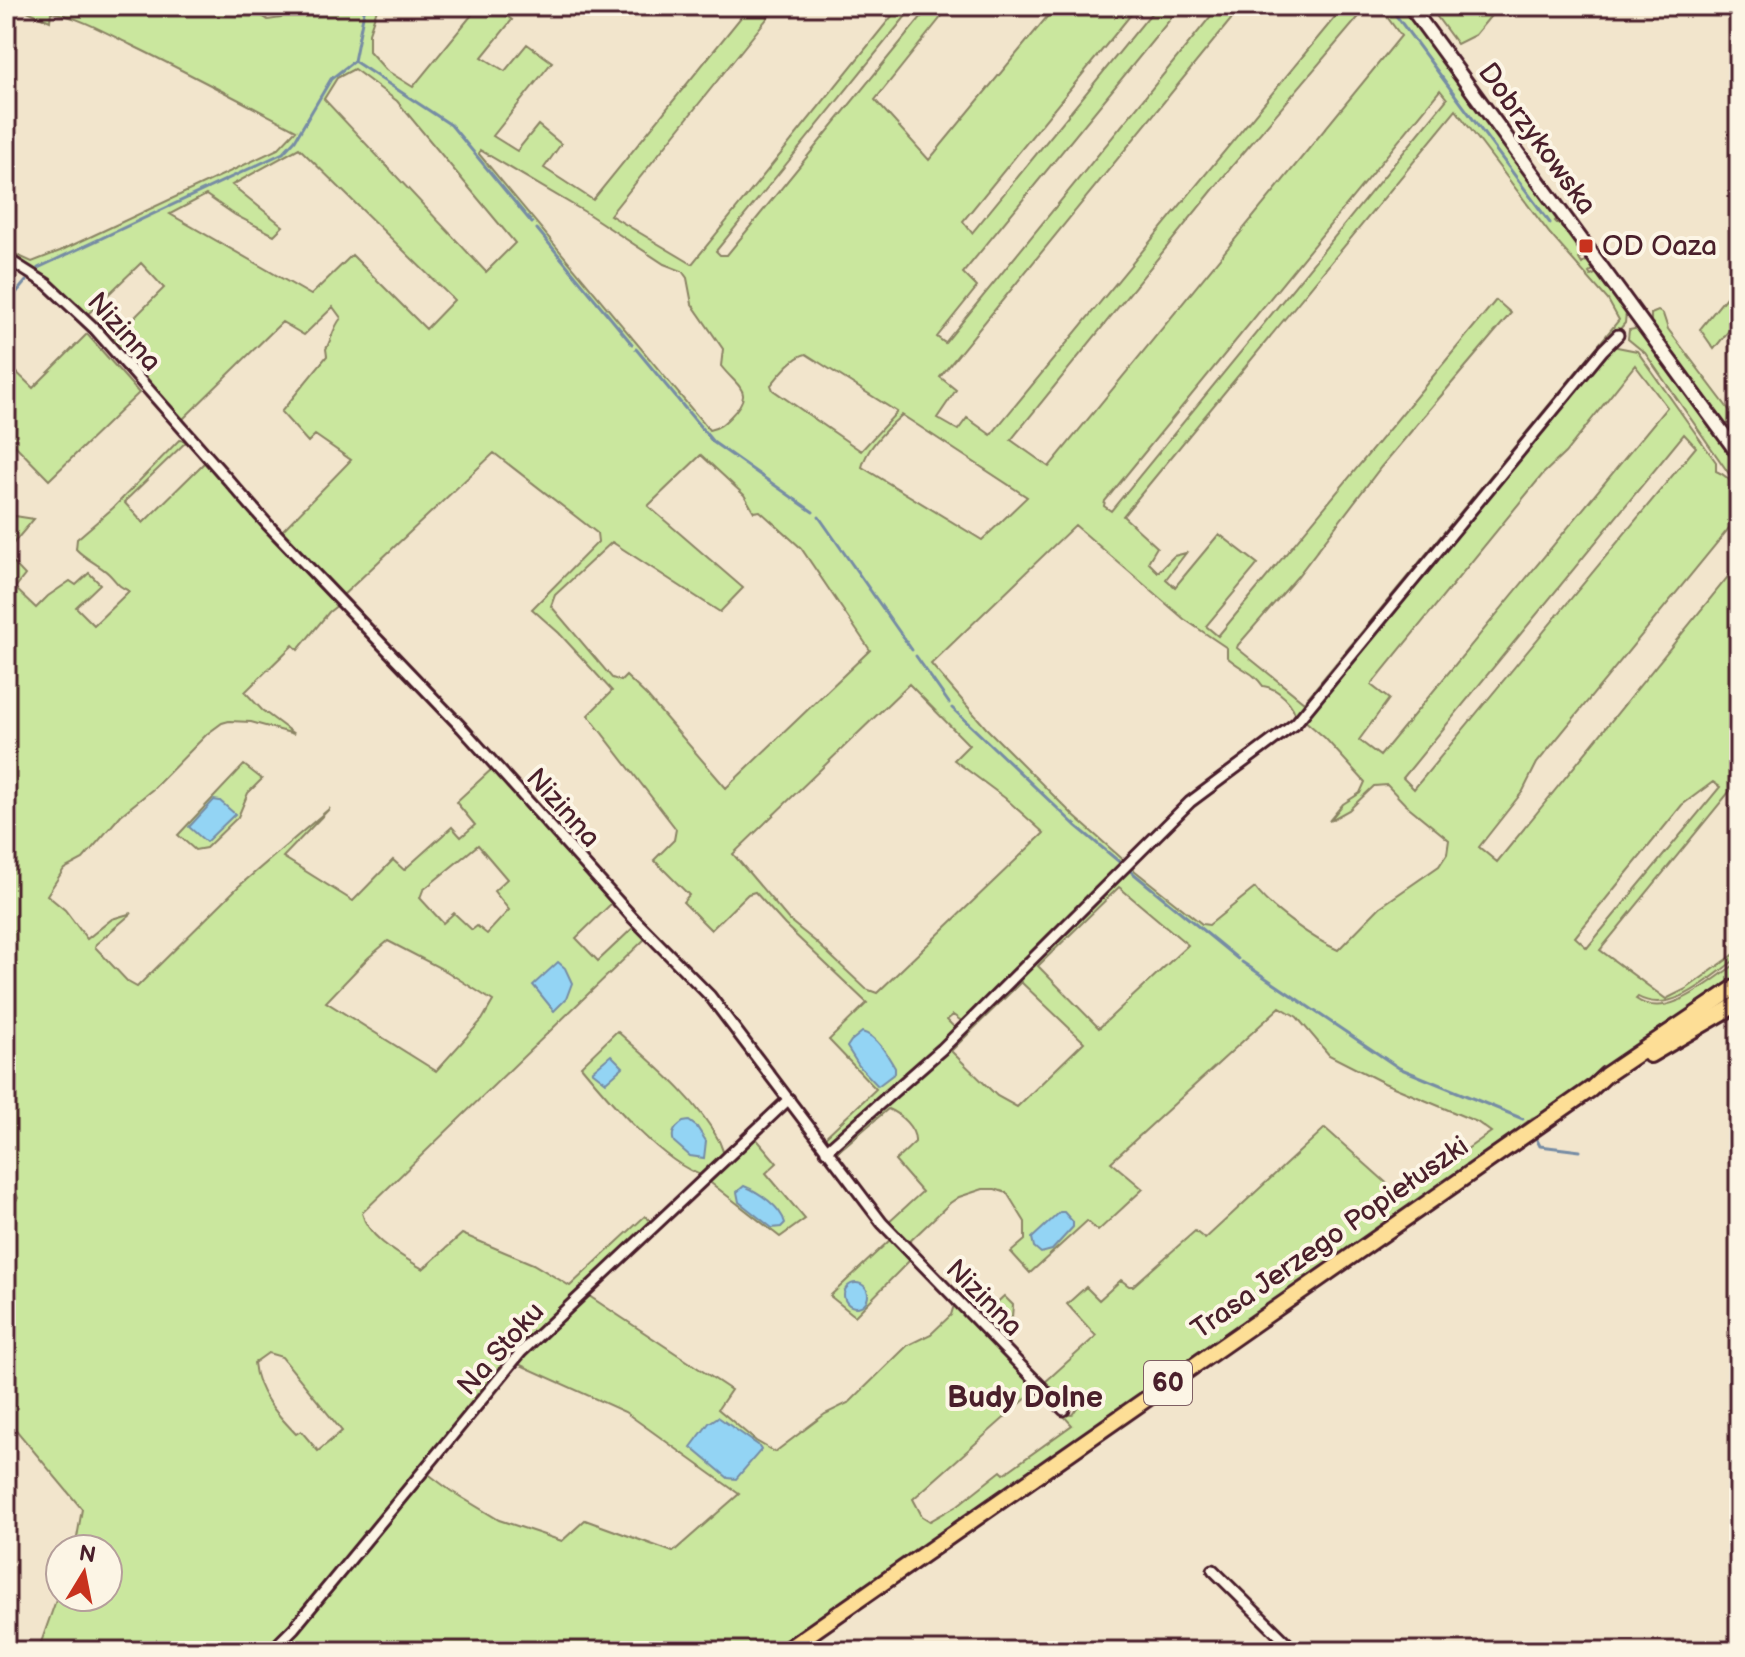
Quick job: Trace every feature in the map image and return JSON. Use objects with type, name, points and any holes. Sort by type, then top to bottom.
[{"type":"main road","name":"Dobrzykowska","points":[[1410,6],[1739,455]]},
{"type":"main road","name":"Trasa Jerzego Popiełuszki","points":[[785,1651],[1739,985]]},
{"type":"main road","name":"Trasa Jerzego Popiełuszki","points":[[1591,1089],[1739,1003]]},
{"type":"street","name":"Nizinna","points":[[6,258],[47,284],[95,329],[277,535],[470,737],[633,918],[710,996],[895,1238],[1064,1410]]},
{"type":"street","points":[[826,1151],[942,1049],[1190,802],[1296,723],[1618,335]]},
{"type":"street","name":"Na Stoku","points":[[271,1651],[322,1594],[521,1352],[789,1099]]},
{"type":"street","points":[[1213,1570],[1295,1651]]},
{"type":"green space","points":[[16,6],[257,6],[258,13],[268,20],[281,18],[289,6],[378,6],[369,33],[369,51],[386,70],[413,87],[479,6],[494,6],[512,20],[482,57],[505,71],[527,44],[552,62],[493,136],[517,151],[538,125],[561,144],[544,168],[593,200],[750,6],[777,6],[610,215],[692,264],[900,6],[914,6],[716,251],[720,255],[727,255],[930,6],[950,6],[875,100],[929,160],[1056,6],[1138,6],[963,221],[972,233],[1157,6],[1181,6],[963,273],[977,287],[937,337],[945,343],[1219,6],[1242,6],[940,377],[956,390],[937,418],[958,430],[967,418],[991,435],[1344,6],[1368,6],[1233,165],[1011,440],[1049,467],[1401,36],[1379,6],[1401,6],[1557,219],[1555,221],[1561,223],[1583,255],[1579,259],[1582,264],[1587,260],[1594,269],[1589,273],[1591,276],[1597,273],[1626,312],[1625,323],[1296,719],[1293,708],[1285,698],[1263,686],[1227,657],[1227,648],[1184,619],[1075,525],[931,664],[986,728],[1075,817],[1127,863],[963,1022],[953,1015],[947,1020],[955,1028],[954,1033],[828,1142],[823,1139],[876,1089],[829,1040],[867,1003],[755,892],[748,894],[711,930],[683,902],[689,895],[654,860],[674,840],[676,829],[588,715],[612,691],[559,633],[532,609],[598,542],[597,533],[494,453],[341,597],[280,533],[351,460],[315,435],[308,442],[281,412],[327,356],[326,349],[341,318],[333,307],[304,335],[282,322],[180,422],[111,341],[164,288],[141,263],[87,315],[40,274],[6,255],[6,250],[32,262],[60,251],[278,149],[296,130],[72,17],[51,12],[50,21]],"holes":[[[354,69],[397,101],[515,243],[486,272],[324,99],[337,78]],[[1440,90],[1447,99],[1111,511],[1104,506],[1105,501]],[[1456,110],[1550,234],[1608,300],[1619,320],[1304,702],[1237,648],[1238,645],[1297,577],[1381,467],[1511,313],[1496,300],[1218,636],[1206,626],[1258,564],[1219,534],[1175,587],[1166,579],[1186,553],[1174,556],[1158,572],[1148,562],[1157,547],[1123,516]],[[299,148],[454,300],[426,329],[352,255],[311,295],[170,214],[206,195],[235,215],[274,235],[283,226],[232,185]],[[480,150],[585,212],[664,264],[682,271],[687,278],[692,304],[723,349],[721,366],[743,395],[730,417],[709,430],[479,154]],[[806,354],[897,412],[861,451],[773,390],[771,385],[796,359]],[[902,415],[1027,497],[982,540],[862,467],[873,445]],[[701,455],[744,495],[754,512],[760,511],[801,548],[870,650],[726,788],[647,696],[626,676],[621,681],[612,678],[551,606],[555,595],[612,542],[720,612],[743,588],[648,506]],[[909,684],[969,745],[954,760],[1005,798],[1044,833],[877,993],[866,989],[789,920],[733,854]]]},
{"type":"green space","points":[[1429,6],[1499,6],[1475,35],[1457,44]]},
{"type":"green space","points":[[1739,281],[1739,318],[1714,349],[1700,329]]},
{"type":"green space","points":[[1658,311],[1663,314],[1668,329],[1739,423],[1739,445],[1651,324],[1651,314]]},
{"type":"green space","points":[[1639,328],[1739,462],[1739,488],[1645,353],[1628,339],[1629,330]]},
{"type":"green space","points":[[87,334],[139,393],[49,480],[6,436],[6,362],[33,388]]},
{"type":"green space","points":[[1612,346],[1637,351],[1716,462],[1716,471],[1732,483],[1737,495],[1739,516],[1537,763],[1523,791],[1479,847],[1497,862],[1739,563],[1739,780],[1600,950],[1666,999],[1686,989],[1739,951],[1739,957],[1678,998],[1651,1002],[1636,999],[1649,1005],[1676,1002],[1689,996],[1739,962],[1739,978],[1545,1113],[1532,1118],[774,1651],[275,1651],[427,1473],[499,1520],[562,1541],[585,1520],[673,1552],[739,1494],[625,1412],[516,1363],[586,1294],[731,1390],[718,1409],[756,1441],[775,1452],[825,1414],[850,1402],[908,1345],[931,1334],[951,1315],[954,1305],[1038,1388],[913,1499],[922,1516],[930,1521],[958,1505],[1001,1471],[1004,1474],[1072,1425],[1062,1414],[1072,1415],[1078,1406],[1077,1401],[1051,1390],[1044,1383],[1096,1336],[1067,1304],[1086,1287],[1099,1300],[1121,1280],[1133,1286],[1195,1231],[1205,1239],[1325,1128],[1401,1196],[1491,1132],[1477,1122],[1384,1083],[1329,1055],[1297,1017],[1280,1007],[1111,1162],[1143,1189],[1098,1231],[1087,1221],[1030,1273],[1011,1252],[1025,1240],[1025,1222],[1007,1193],[983,1189],[959,1197],[907,1244],[887,1224],[922,1192],[895,1161],[915,1142],[915,1137],[910,1127],[893,1111],[888,1109],[834,1155],[836,1146],[1129,866],[1202,924],[1209,925],[1255,888],[1294,923],[1338,950],[1380,907],[1439,866],[1447,854],[1449,840],[1387,785],[1374,786],[1349,810],[1329,821],[1343,804],[1360,793],[1365,782],[1304,720]],"holes":[[[1635,365],[1667,407],[1380,756],[1359,740],[1389,699],[1371,685],[1543,474],[1565,453]],[[1684,434],[1696,447],[1414,789],[1403,778]],[[1713,782],[1720,787],[1587,948],[1575,937],[1682,805]],[[1119,887],[1188,945],[1099,1028],[1038,966]],[[1021,982],[1084,1042],[1017,1107],[997,1096],[951,1051]]]},
{"type":"green space","points":[[179,440],[187,441],[124,502],[143,523],[205,462],[338,605],[298,650],[293,645],[245,692],[262,710],[294,734],[251,722],[222,723],[121,815],[83,859],[64,869],[47,895],[65,910],[87,939],[112,919],[132,913],[95,947],[128,982],[137,987],[239,886],[330,808],[283,857],[353,901],[393,860],[404,870],[452,827],[461,837],[475,825],[456,802],[493,768],[613,902],[576,938],[598,961],[636,925],[647,937],[362,1213],[378,1239],[423,1269],[462,1234],[533,1264],[570,1286],[645,1216],[653,1223],[519,1350],[287,1632],[266,1651],[38,1651],[51,1613],[124,1613],[124,1533],[78,1533],[82,1509],[6,1418],[6,1212],[18,1198],[13,1187],[6,1183],[6,555],[25,575],[15,588],[36,608],[70,581],[76,585],[89,573],[100,584],[76,607],[94,625],[129,591],[76,549],[77,539],[113,508]],"holes":[[[478,845],[507,879],[494,891],[509,910],[487,934],[477,926],[472,930],[454,913],[443,923],[420,898],[423,890]],[[388,941],[446,971],[493,1001],[482,1020],[436,1071],[326,1002]],[[268,1353],[282,1357],[342,1431],[318,1451],[301,1431],[296,1434],[281,1418],[259,1384],[254,1363]]]},
{"type":"green space","points":[[6,517],[34,519],[6,552]]},
{"type":"green space","points":[[244,765],[262,779],[248,793],[238,817],[206,848],[195,850],[178,835]]},
{"type":"green space","points":[[617,1031],[685,1095],[718,1139],[725,1156],[704,1176],[688,1169],[654,1144],[581,1066]]},
{"type":"green space","points":[[754,1136],[777,1163],[766,1173],[805,1219],[780,1237],[707,1180]]},
{"type":"green space","points":[[891,1239],[910,1260],[855,1316],[830,1296]]},
{"type":"green space","points":[[1004,1296],[1013,1305],[1012,1317],[994,1332],[980,1318]]},
{"type":"water","points":[[214,800],[220,801],[235,814],[206,842],[189,827]]},
{"type":"water","points":[[558,962],[565,968],[572,983],[566,999],[554,1011],[533,985]]},
{"type":"water","points":[[862,1032],[877,1041],[895,1068],[895,1073],[878,1086],[859,1066],[847,1047]]},
{"type":"water","points":[[611,1055],[623,1067],[606,1082],[592,1071]]},
{"type":"water","points":[[689,1121],[706,1141],[704,1158],[690,1156],[674,1142],[676,1128]]},
{"type":"water","points":[[744,1186],[774,1206],[785,1223],[781,1227],[772,1228],[739,1202],[737,1192]]},
{"type":"water","points":[[1060,1212],[1064,1212],[1073,1222],[1073,1227],[1052,1250],[1041,1253],[1034,1247],[1032,1238]]},
{"type":"water","points":[[856,1283],[867,1290],[868,1295],[861,1306],[856,1307],[845,1300],[844,1295],[851,1284]]},
{"type":"water","points":[[718,1417],[761,1450],[736,1479],[728,1478],[691,1447],[709,1423]]},
{"type":"waterway","points":[[365,6],[354,61],[451,125],[532,223]]},
{"type":"waterway","points":[[1389,6],[1550,223]]},
{"type":"waterway","points":[[38,268],[283,153],[295,140],[331,79],[354,61]]},
{"type":"waterway","points":[[537,229],[632,344]]},
{"type":"waterway","points":[[6,305],[26,281]]},
{"type":"waterway","points":[[636,349],[713,442],[813,512]]},
{"type":"waterway","points":[[819,517],[912,650]]},
{"type":"waterway","points":[[916,656],[949,703]]},
{"type":"waterway","points":[[952,708],[1075,825],[1123,865]]},
{"type":"waterway","points":[[1128,869],[1238,959]]},
{"type":"waterway","points":[[1242,962],[1399,1068],[1523,1119]]},
{"type":"waterway","points":[[1537,1140],[1540,1146],[1580,1151]]},
{"type":"place","name":"OD Oaza","points":[[1586,246]]},
{"type":"district","name":"Budy Dolne","points":[[1025,1398]]}]
